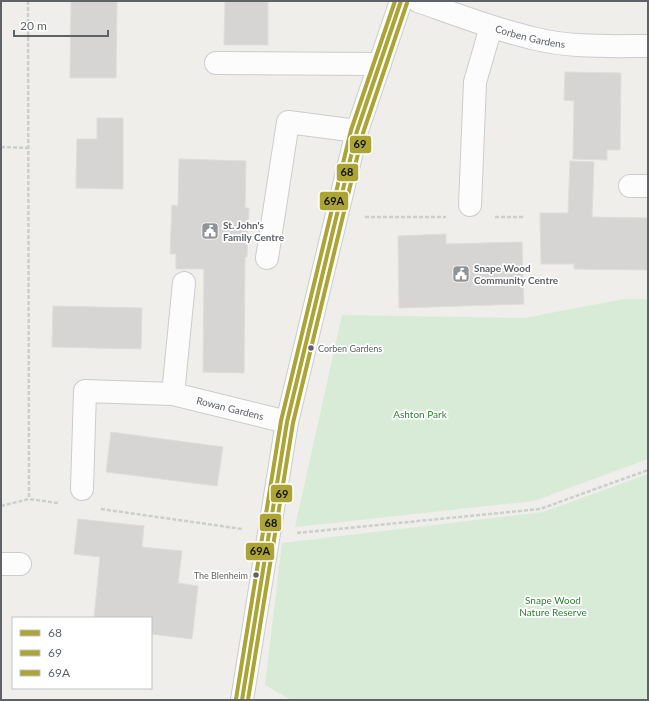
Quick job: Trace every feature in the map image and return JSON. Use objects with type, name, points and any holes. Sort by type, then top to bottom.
[{"type":"street","points":[[242,700],[287,422],[357,131],[402,1]]},
{"type":"street","name":"Corben Gardens","points":[[418,1],[491,27],[533,39],[579,46],[648,46]]},
{"type":"street","points":[[470,206],[475,82],[491,27]]},
{"type":"street","points":[[216,63],[380,64]]},
{"type":"street","points":[[267,258],[288,122],[357,131]]},
{"type":"street","points":[[173,394],[184,283]]},
{"type":"street","name":"Rowan Gardens","points":[[82,489],[85,391],[173,394],[287,422]]},
{"type":"path","points":[[28,1],[29,499]]},
{"type":"path","points":[[1,147],[29,148]]},
{"type":"path","points":[[337,217],[446,217]]},
{"type":"path","points":[[493,217],[523,217]]},
{"type":"path","points":[[99,509],[269,533],[286,534],[540,509],[648,470]]},
{"type":"path","points":[[1,506],[29,499],[60,503]]},
{"type":"green space","name":"Ashton Park","points":[[624,299],[648,299],[648,459],[534,501],[295,527],[342,315],[524,318]]},
{"type":"green space","name":"Snape Wood Nature Reserve","points":[[648,474],[648,700],[291,700],[265,685],[282,543],[543,512]]},
{"type":"building","points":[[71,1],[117,1],[116,78],[70,78]]},
{"type":"building","points":[[225,1],[268,1],[268,45],[224,45]]},
{"type":"building","points":[[565,72],[621,73],[620,150],[607,150],[607,160],[573,159],[574,101],[564,100]]},
{"type":"building","points":[[97,118],[123,118],[123,189],[76,188],[77,139],[97,139]]},
{"type":"building","name":"St. John's Family Centre","points":[[179,159],[246,161],[245,208],[249,208],[247,257],[245,257],[244,373],[203,372],[204,269],[176,269],[176,254],[170,254],[172,205],[178,206]]},
{"type":"building","points":[[570,161],[594,162],[592,217],[648,218],[648,270],[574,269],[574,264],[541,264],[540,213],[568,213]]},
{"type":"building","name":"Snape Wood Community Centre","points":[[446,234],[446,244],[522,242],[524,304],[399,308],[398,236]]},
{"type":"building","points":[[53,306],[142,308],[141,349],[52,347]]},
{"type":"building","points":[[111,432],[223,447],[217,486],[106,472]]},
{"type":"building","points":[[78,519],[144,526],[142,547],[182,551],[178,583],[198,586],[192,639],[152,634],[152,617],[94,617],[100,557],[74,554]]},
{"type":"transit line","name":"69A","points":[[236,699],[281,421],[351,130],[395,1]]},
{"type":"transit line","name":"68","points":[[242,700],[287,422],[357,131],[401,1]]},
{"type":"transit line","name":"69","points":[[248,700],[293,423],[363,133],[407,3]]},
{"type":"place","name":"St. John's Family Centre","points":[[210,231]]},
{"type":"place","name":"Snape Wood Community Centre","points":[[461,274]]},
{"type":"place","name":"Corben Gardens","points":[[311,348]]},
{"type":"place","name":"The Blenheim","points":[[256,575]]}]
